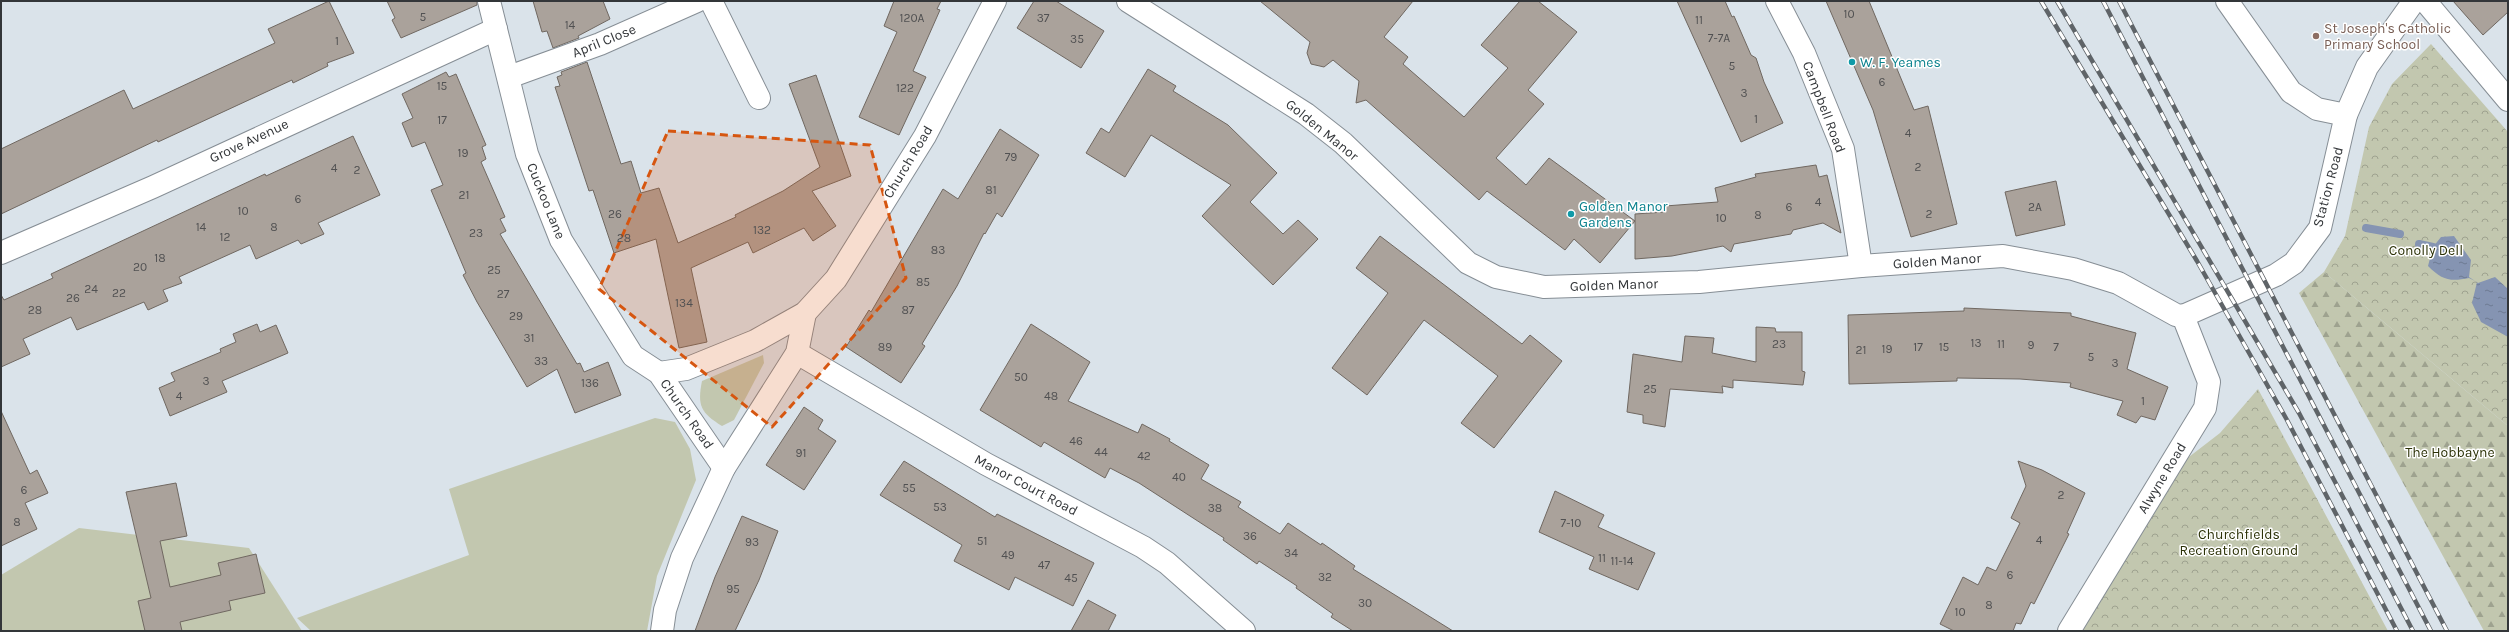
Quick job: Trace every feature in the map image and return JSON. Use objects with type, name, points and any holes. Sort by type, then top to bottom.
[{"type":"street","name":"Cuckoo Lane","points":[[489,1],[527,154],[562,240],[634,356],[659,373]]},
{"type":"street","name":"April Close","points":[[509,77],[600,44],[697,1]]},
{"type":"street","points":[[711,1],[759,98]]},
{"type":"street","name":"Church Road","points":[[724,468],[659,373],[686,369],[755,341],[805,313],[836,280],[925,136],[995,1]]},
{"type":"street","name":"Golden Manor","points":[[1128,1],[1306,114],[1343,144],[1468,263],[1496,277],[1552,287],[1699,282],[1861,266],[2002,256],[2073,269],[2118,283],[2176,315],[2183,316]]},
{"type":"street","name":"Campbell Road","points":[[1777,1],[1804,53],[1843,149],[1861,266]]},
{"type":"street","points":[[2227,1],[2291,92],[2317,109],[2346,115]]},
{"type":"street","name":"Station Road","points":[[2183,316],[2276,275],[2294,263],[2320,228],[2346,115],[2366,67],[2414,1]]},
{"type":"street","points":[[2425,1],[2508,100]]},
{"type":"street","name":"Grove Avenue","points":[[1,253],[153,186],[496,29]]},
{"type":"street","name":"Church Road","points":[[662,631],[665,610],[682,558],[724,468],[797,353],[805,313]]},
{"type":"street","name":"Alwyne Road","points":[[2069,631],[2205,408],[2209,382],[2183,316]]},
{"type":"street","name":"Manor Court Road","points":[[797,353],[986,464],[1143,547],[1167,563],[1244,631]]},
{"type":"highlighted area","points":[[668,131],[870,145],[906,278],[772,427],[599,289]]},
{"type":"green space","name":"Conolly Dell","points":[[2431,44],[2508,132],[2508,426],[2324,272],[2345,236],[2369,127],[2392,84]]},
{"type":"green space","name":"The Hobbayne","points":[[2324,272],[2508,426],[2508,631],[2484,631],[2299,293]]},
{"type":"green space","points":[[763,355],[764,363],[734,420],[722,426],[709,417],[702,408],[701,403],[700,397],[702,381]]},
{"type":"green space","name":"Churchfields Recreation Ground","points":[[2258,389],[2388,631],[2080,631],[2185,460],[2220,433]]},
{"type":"green space","points":[[655,418],[675,422],[690,449],[696,480],[657,576],[647,631],[311,631],[297,618],[469,555],[449,489]]},
{"type":"green space","points":[[79,528],[249,548],[302,631],[1,631],[1,575]]},
{"type":"water","points":[[2454,236],[2471,260],[2469,277],[2475,281],[2469,278],[2457,280],[2447,279],[2428,266],[2433,247],[2441,237]]},
{"type":"water","points":[[2495,277],[2508,289],[2508,337],[2481,322],[2472,303],[2477,282],[2478,283]]},
{"type":"building","points":[[329,1],[354,53],[327,63],[328,66],[293,83],[292,80],[158,142],[157,140],[1,214],[1,149],[124,90],[133,109],[275,43],[268,29]]},
{"type":"building","points":[[387,1],[477,1],[477,5],[401,38],[392,20],[395,18]]},
{"type":"building","points":[[533,1],[603,1],[610,19],[578,36],[579,38],[553,48],[547,31],[542,32]]},
{"type":"building","points":[[894,1],[941,1],[937,9],[940,10],[913,71],[926,77],[899,135],[859,117],[897,32],[884,26]]},
{"type":"building","points":[[1034,1],[1056,1],[1104,31],[1081,68],[1017,28]]},
{"type":"building","points":[[1260,1],[1413,1],[1384,37],[1408,57],[1403,64],[1464,117],[1508,68],[1481,45],[1520,1],[1538,1],[1577,32],[1528,90],[1544,104],[1496,158],[1526,185],[1549,158],[1635,221],[1600,263],[1574,239],[1565,250],[1487,191],[1479,200],[1366,100],[1356,103],[1359,81],[1333,60],[1324,67],[1311,64],[1307,53],[1310,42]]},
{"type":"building","points":[[1677,1],[1725,1],[1732,17],[1734,16],[1751,55],[1756,58],[1764,82],[1783,123],[1741,142]]},
{"type":"building","points":[[1826,1],[1869,1],[1914,110],[1928,106],[1957,224],[1911,237],[1873,110]]},
{"type":"building","points":[[2453,1],[2508,1],[2508,12],[2483,35]]},
{"type":"building","points":[[587,62],[621,164],[631,161],[641,193],[659,188],[678,243],[736,217],[735,215],[783,191],[820,167],[789,84],[816,75],[851,176],[812,191],[836,226],[813,241],[804,228],[753,253],[748,242],[691,268],[707,342],[679,348],[656,239],[614,253],[593,190],[589,191],[555,87],[560,86],[557,77],[562,75],[561,72]]},
{"type":"building","points":[[1148,69],[1176,86],[1173,91],[1228,125],[1277,173],[1250,202],[1283,234],[1298,220],[1318,239],[1273,285],[1202,216],[1231,185],[1151,135],[1125,177],[1086,153],[1101,128],[1109,133]]},
{"type":"building","points":[[446,72],[449,77],[456,74],[486,145],[482,147],[486,159],[481,162],[505,217],[500,219],[506,231],[500,234],[577,364],[580,363],[584,372],[608,362],[621,395],[575,413],[557,369],[527,387],[477,302],[463,275],[466,273],[431,190],[443,185],[425,142],[412,147],[402,123],[413,118],[402,94]]},
{"type":"building","points":[[1000,129],[1039,155],[1002,217],[997,213],[985,234],[984,233],[957,286],[922,344],[925,346],[901,383],[846,347],[869,310],[871,312],[943,189],[958,199]]},
{"type":"building","points":[[353,136],[380,195],[318,223],[324,234],[301,244],[298,240],[256,259],[250,245],[179,277],[182,283],[163,290],[168,301],[148,310],[144,302],[77,330],[71,317],[23,339],[30,354],[1,367],[1,295],[4,300],[53,278],[51,274],[265,174],[266,176]]},
{"type":"building","points":[[1816,165],[1819,177],[1827,175],[1841,233],[1823,223],[1793,230],[1791,234],[1734,244],[1731,252],[1723,246],[1672,256],[1635,259],[1635,214],[1665,212],[1665,206],[1718,202],[1715,188],[1756,177],[1755,174]]},
{"type":"building","points":[[2056,181],[2065,225],[2016,236],[2005,192]]},
{"type":"building","points":[[1380,236],[1522,344],[1530,335],[1562,361],[1494,448],[1461,423],[1498,376],[1424,320],[1367,395],[1332,368],[1388,293],[1356,268]]},
{"type":"building","points":[[1964,308],[2071,313],[2071,316],[2136,333],[2127,369],[2168,387],[2155,420],[2141,416],[2136,423],[2117,415],[2123,401],[2070,387],[2071,383],[2020,379],[1957,378],[1957,381],[1849,384],[1848,315],[1964,311]]},
{"type":"building","points":[[257,324],[260,332],[276,325],[288,353],[222,381],[227,392],[170,416],[159,388],[175,381],[171,373],[221,352],[220,349],[236,342],[233,334]]},
{"type":"building","points":[[1031,324],[1090,362],[1068,401],[1138,433],[1142,424],[1170,439],[1169,441],[1209,465],[1201,479],[1241,502],[1238,507],[1280,534],[1288,523],[1321,545],[1322,543],[1355,566],[1353,569],[1453,631],[1353,631],[1331,617],[1333,614],[1296,588],[1297,586],[1259,561],[1257,564],[1223,540],[1224,538],[1139,483],[1110,468],[1105,478],[1044,442],[1041,447],[980,410]]},
{"type":"building","points":[[1756,327],[1775,328],[1776,332],[1802,332],[1802,371],[1805,372],[1803,385],[1733,380],[1733,388],[1722,386],[1723,393],[1670,389],[1665,427],[1643,423],[1643,415],[1627,412],[1633,354],[1682,362],[1685,336],[1714,338],[1712,353],[1756,362]]},
{"type":"building","points":[[804,407],[823,420],[818,429],[836,441],[804,490],[766,465]]},
{"type":"building","points":[[1,411],[30,474],[37,470],[48,493],[25,503],[37,529],[1,546]]},
{"type":"building","points":[[904,461],[995,517],[997,514],[1094,563],[1073,606],[1015,577],[1009,590],[954,561],[962,545],[880,495]]},
{"type":"building","points":[[2018,461],[2042,470],[2085,493],[2067,533],[2069,534],[2034,604],[2031,602],[2021,624],[2016,623],[2013,631],[1954,631],[1940,624],[1963,577],[1978,585],[1987,567],[1996,571],[2020,523],[2011,518],[2026,486]]},
{"type":"building","points":[[176,483],[187,536],[160,541],[170,587],[221,575],[218,563],[256,554],[265,593],[229,601],[231,610],[180,622],[182,631],[145,631],[138,601],[151,598],[126,492]]},
{"type":"building","points":[[1555,491],[1604,515],[1598,527],[1655,553],[1638,590],[1589,569],[1594,557],[1539,532]]},
{"type":"building","points":[[742,516],[778,531],[759,580],[735,631],[695,631],[715,577]]},
{"type":"building","points":[[1088,600],[1116,615],[1108,631],[1071,631]]},
{"type":"waterway","points":[[2366,228],[2400,234]]},
{"type":"waterway","points":[[2419,244],[2433,247]]},
{"type":"railway","points":[[2041,1],[2197,261],[2287,420],[2397,631]]},
{"type":"railway","points":[[2057,1],[2299,413],[2413,631]]},
{"type":"railway","points":[[2103,1],[2431,631]]},
{"type":"railway","points":[[2119,1],[2447,631]]},
{"type":"place","name":"St Joseph's Catholic Primary School","points":[[2316,36]]},
{"type":"place","name":"W. F. Yeames","points":[[1852,62]]},
{"type":"place","name":"Golden Manor Gardens","points":[[1571,214]]}]
